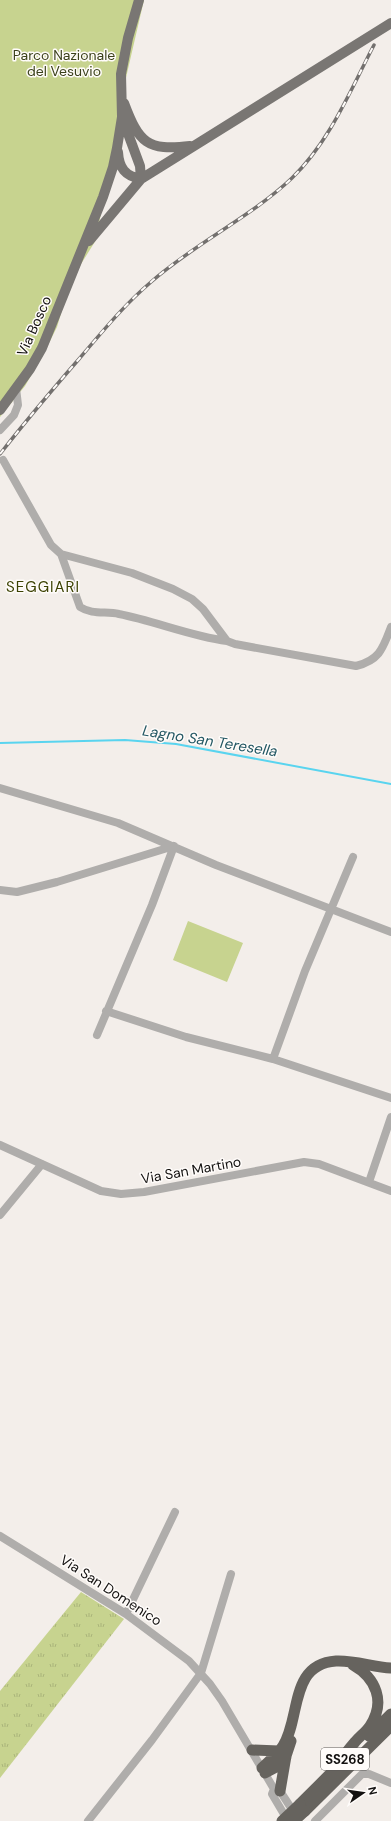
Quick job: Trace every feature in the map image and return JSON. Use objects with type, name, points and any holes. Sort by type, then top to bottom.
[{"type":"highway","points":[[264,1771],[276,1768],[292,1736],[291,1725],[300,1686],[307,1676],[316,1668],[337,1660],[391,1668]]},
{"type":"highway","points":[[333,1771],[351,1746],[370,1727],[377,1713],[379,1703],[373,1682],[366,1673],[347,1662]]},
{"type":"highway","name":"SS268","points":[[294,1821],[302,1807],[333,1771],[391,1714]]},
{"type":"highway","name":"SS268","points":[[282,1821],[302,1807],[391,1726]]},
{"type":"highway","points":[[252,1750],[283,1754]]},
{"type":"highway","points":[[275,1791],[283,1754]]},
{"type":"main road","name":"Via Bosco","points":[[0,409],[16,388],[42,348],[103,197],[118,148],[122,117],[121,74],[128,38],[139,0]]},
{"type":"main road","points":[[118,148],[119,162],[124,172],[130,177],[141,179],[391,23]]},
{"type":"main road","points":[[121,94],[131,122],[139,135],[150,144],[160,148],[192,146]]},
{"type":"main road","name":"Via Bosco","points":[[81,250],[141,179],[140,166],[122,117]]},
{"type":"street","points":[[0,430],[14,415],[18,405],[16,388]]},
{"type":"street","points":[[0,409],[6,422]]},
{"type":"street","points":[[3,460],[51,545],[61,554],[132,573],[173,589],[192,600],[202,609],[227,641]]},
{"type":"street","points":[[61,554],[80,607],[86,611],[118,614],[210,639],[356,666],[368,663],[376,658],[389,638],[391,627]]},
{"type":"street","points":[[0,788],[118,823],[331,910],[391,932]]},
{"type":"street","points":[[0,890],[17,892],[57,882],[174,846]]},
{"type":"street","points":[[97,1035],[152,905],[174,846]]},
{"type":"street","points":[[273,1059],[306,971],[353,858]]},
{"type":"street","points":[[106,1011],[186,1037],[273,1059],[391,1098]]},
{"type":"street","points":[[369,1182],[391,1117]]},
{"type":"street","name":"Via San Martino","points":[[0,1145],[101,1191],[121,1194],[144,1192],[304,1162],[319,1164],[391,1191]]},
{"type":"street","points":[[0,1215],[42,1164]]},
{"type":"street","points":[[126,1614],[175,1512]]},
{"type":"street","name":"Via San Domenico","points":[[0,1536],[126,1614],[179,1653],[201,1673],[222,1701],[252,1750],[275,1791],[288,1821]]},
{"type":"street","points":[[88,1821],[152,1740],[201,1673],[231,1574]]},
{"type":"street","points":[[315,1821],[362,1774],[369,1774],[391,1783]]},
{"type":"street","name":"Via San Domenico","points":[[275,1791],[299,1821]]},
{"type":"green space","name":"Parco Nazionale del Vesuvio","points":[[0,0],[144,0],[125,82],[96,240],[81,264],[65,300],[57,327],[43,355],[25,386],[0,417]]},
{"type":"green space","points":[[188,921],[243,943],[227,982],[173,960]]},
{"type":"green space","points":[[81,1592],[124,1619],[0,1778],[0,1691]]},
{"type":"waterway","name":"Lagno San Teresella","points":[[0,743],[125,740],[176,744],[391,784]]},
{"type":"railway","points":[[0,454],[122,309],[151,282],[185,255],[241,218],[276,192],[305,164],[328,132],[348,98],[374,45]]},
{"type":"district","name":"SEGGIARI","points":[[43,587]]}]
